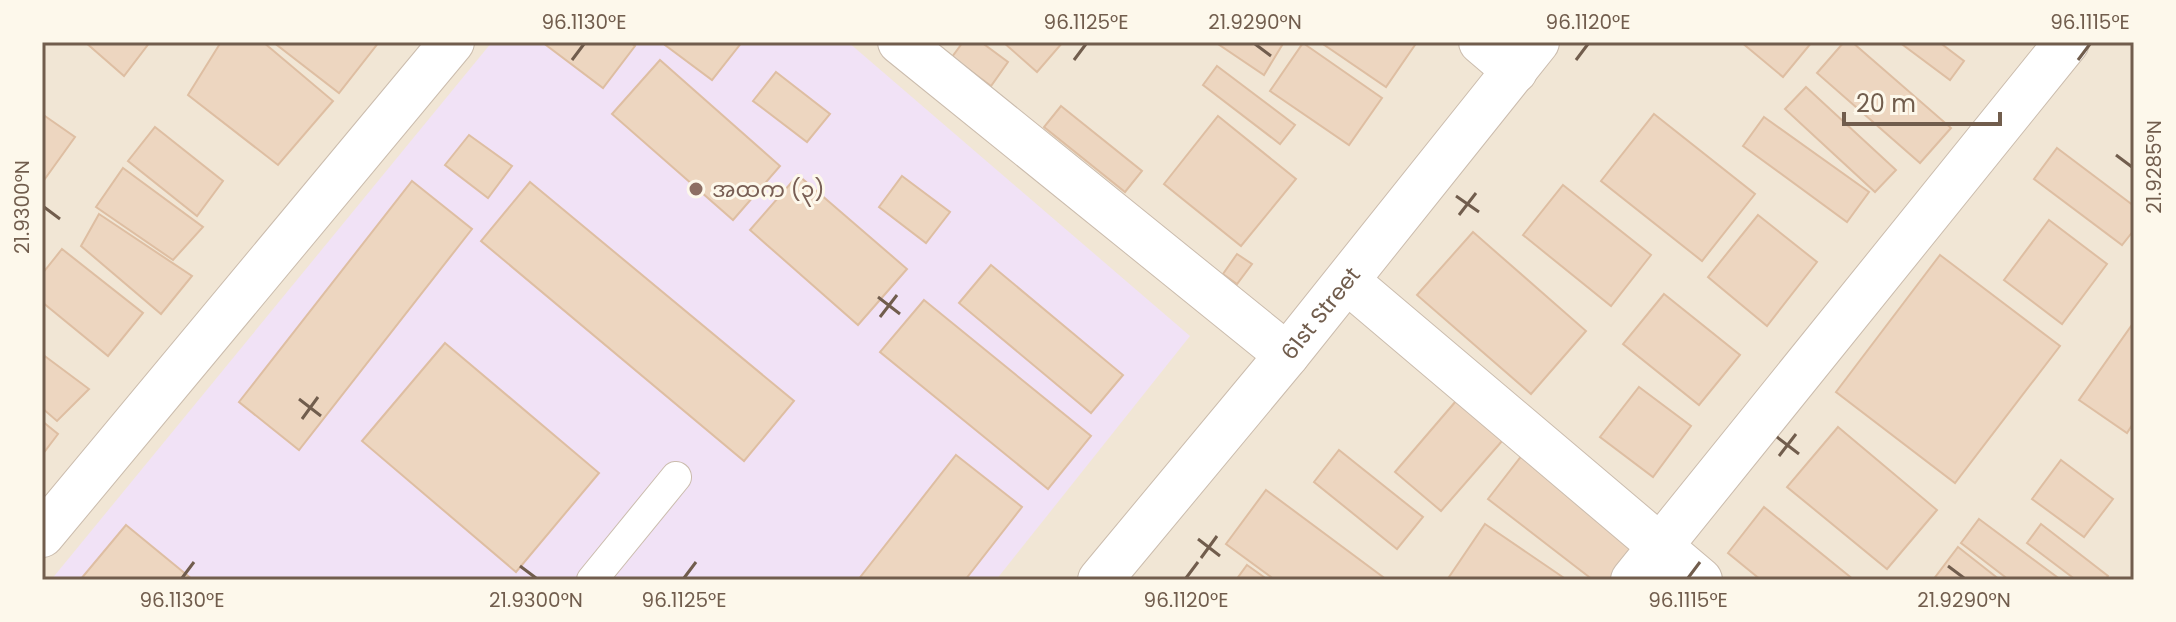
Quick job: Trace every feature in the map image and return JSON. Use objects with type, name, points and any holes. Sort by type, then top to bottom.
[{"type":"street","points":[[42,535],[452,42]]},
{"type":"street","points":[[900,42],[1287,355]]},
{"type":"street","points":[[1481,42],[1526,56]]},
{"type":"street","points":[[1646,564],[2067,42]]},
{"type":"street","name":"61st Street","points":[[1100,580],[1287,355],[1526,56]]},
{"type":"street","points":[[1347,281],[1646,564],[1700,580]]},
{"type":"lane","points":[[592,580],[676,477]]},
{"type":"shaded area","points":[[42,42],[2134,42],[2134,580],[42,580]]},
{"type":"shaded area","name":"အထက (၃)","points":[[492,42],[848,42],[1190,336],[996,580],[51,580]]},
{"type":"building","points":[[85,42],[150,42],[124,76]]},
{"type":"building","points":[[221,42],[263,42],[333,101],[278,165],[188,95]]},
{"type":"building","points":[[273,42],[379,42],[339,93]]},
{"type":"building","points":[[542,42],[629,42],[635,46],[603,88]]},
{"type":"building","points":[[667,42],[742,42],[712,80],[665,45]]},
{"type":"building","points":[[963,42],[981,42],[1008,62],[991,86],[952,57]]},
{"type":"building","points":[[1003,42],[1063,42],[1037,72]]},
{"type":"building","points":[[1215,42],[1284,42],[1264,75]]},
{"type":"building","points":[[1320,42],[1417,42],[1386,87]]},
{"type":"building","points":[[1741,42],[1812,42],[1783,77]]},
{"type":"building","points":[[1844,42],[1852,42],[1951,128],[1920,163],[1817,73]]},
{"type":"building","points":[[1899,42],[1939,42],[1964,61],[1950,80]]},
{"type":"building","points":[[1303,43],[1382,98],[1349,145],[1270,91]]},
{"type":"building","points":[[660,60],[780,166],[733,220],[612,114]]},
{"type":"building","points":[[1217,66],[1295,125],[1280,144],[1203,85]]},
{"type":"building","points":[[776,72],[830,114],[807,142],[753,101]]},
{"type":"building","points":[[1806,87],[1896,170],[1875,192],[1785,109]]},
{"type":"building","points":[[1061,106],[1142,171],[1125,192],[1044,127]]},
{"type":"building","points":[[42,114],[75,137],[42,183]]},
{"type":"building","points":[[1654,114],[1755,194],[1702,261],[1601,181]]},
{"type":"building","points":[[1218,116],[1296,179],[1241,246],[1164,184]]},
{"type":"building","points":[[1764,117],[1869,192],[1847,222],[1743,146]]},
{"type":"building","points":[[155,127],[223,181],[197,216],[128,161]]},
{"type":"building","points":[[469,135],[512,166],[488,198],[445,165]]},
{"type":"building","points":[[2057,148],[2134,206],[2134,230],[2122,245],[2034,179]]},
{"type":"building","points":[[123,168],[203,227],[173,260],[96,207]]},
{"type":"building","points":[[798,175],[907,269],[858,325],[750,230]]},
{"type":"building","points":[[902,176],[950,212],[926,243],[879,207]]},
{"type":"building","points":[[412,181],[472,229],[299,450],[239,402]]},
{"type":"building","points":[[530,182],[794,401],[744,461],[481,241]]},
{"type":"building","points":[[1563,185],[1651,255],[1611,306],[1523,235]]},
{"type":"building","points":[[99,214],[192,276],[161,314],[81,246]]},
{"type":"building","points":[[1758,215],[1817,262],[1767,326],[1708,277]]},
{"type":"building","points":[[2049,220],[2107,264],[2062,324],[2004,280]]},
{"type":"building","points":[[1473,232],[1586,331],[1531,394],[1417,295]]},
{"type":"building","points":[[62,249],[143,313],[108,356],[42,302],[42,274]]},
{"type":"building","points":[[1237,254],[1252,264],[1237,284],[1223,274]]},
{"type":"building","points":[[1940,255],[2060,346],[1955,483],[1836,392]]},
{"type":"building","points":[[991,265],[1123,375],[1091,413],[959,303]]},
{"type":"building","points":[[1664,294],[1740,355],[1699,405],[1623,344]]},
{"type":"building","points":[[924,300],[1091,436],[1048,489],[880,352]]},
{"type":"building","points":[[2134,322],[2134,422],[2127,433],[2079,400]]},
{"type":"building","points":[[445,343],[599,473],[516,572],[362,441]]},
{"type":"building","points":[[42,354],[89,389],[57,421],[42,408]]},
{"type":"building","points":[[1639,387],[1691,426],[1653,477],[1600,437]]},
{"type":"building","points":[[1462,394],[1509,433],[1441,511],[1395,472]]},
{"type":"building","points":[[42,421],[58,434],[42,455]]},
{"type":"building","points":[[1838,427],[1937,510],[1887,569],[1787,487]]},
{"type":"building","points":[[1339,450],[1423,517],[1397,549],[1314,482]]},
{"type":"building","points":[[1523,454],[1644,547],[1618,580],[1593,580],[1488,499]]},
{"type":"building","points":[[956,455],[1022,507],[965,580],[858,580]]},
{"type":"building","points":[[2061,460],[2113,499],[2084,537],[2032,499]]},
{"type":"building","points":[[1266,490],[1387,580],[1275,580],[1226,544]]},
{"type":"building","points":[[1764,507],[1854,580],[1761,580],[1728,553]]},
{"type":"building","points":[[1979,519],[2061,580],[2009,580],[1961,543]]},
{"type":"building","points":[[1485,524],[1567,580],[1447,580]]},
{"type":"building","points":[[2041,524],[2108,576],[2105,580],[2076,580],[2027,543]]},
{"type":"building","points":[[126,525],[193,580],[80,580]]},
{"type":"building","points":[[1958,547],[2000,580],[1933,580]]},
{"type":"building","points":[[1247,565],[1268,580],[1236,580]]},
{"type":"place","name":"အထက (၃)","points":[[696,189]]}]
